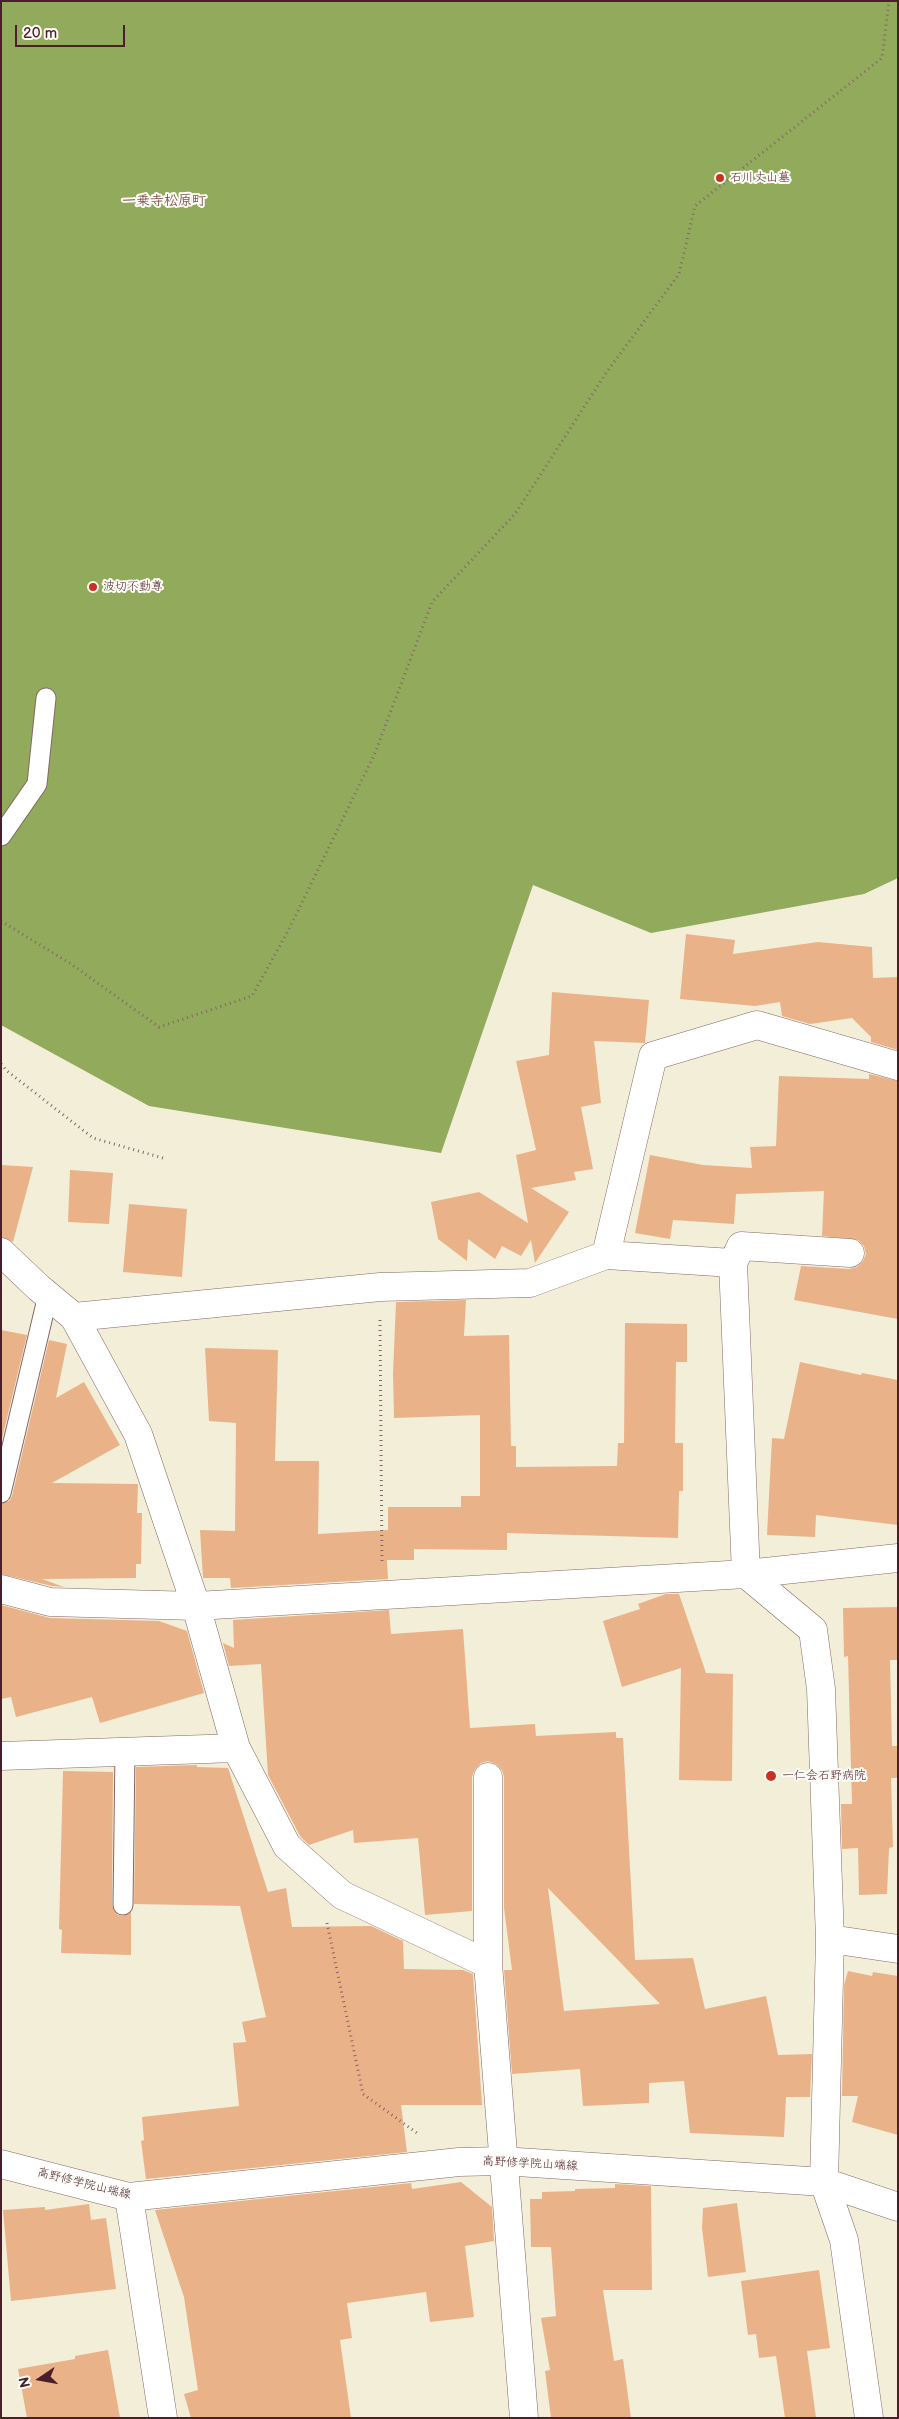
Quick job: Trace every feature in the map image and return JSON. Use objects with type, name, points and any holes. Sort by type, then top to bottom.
[{"type":"street","points":[[606,1255],[653,1056],[757,1025],[898,1066]]},
{"type":"street","points":[[850,1253],[741,1246],[733,1263],[746,1574],[813,1630],[821,1689],[830,1939],[824,2182],[844,2240],[868,2418]]},
{"type":"street","points":[[1,1252],[74,1317],[138,1434],[196,1606],[236,1748],[287,1846],[342,1895],[488,1964]]},
{"type":"street","points":[[74,1317],[380,1287],[530,1283],[606,1255],[733,1263]]},
{"type":"street","points":[[1,1589],[50,1602],[196,1606],[746,1574],[898,1558]]},
{"type":"street","points":[[1,1756],[236,1748]]},
{"type":"street","points":[[488,1777],[488,1964],[502,2161],[524,2418]]},
{"type":"street","points":[[830,1939],[898,1949]]},
{"type":"street","name":"高野修学院山端線","points":[[1,2164],[129,2197],[459,2162],[502,2161],[824,2182],[898,2207]]},
{"type":"street","points":[[129,2197],[163,2418]]},
{"type":"lane","points":[[1,836],[37,784],[46,698]]},
{"type":"lane","points":[[1,1493],[48,1295]]},
{"type":"lane","points":[[123,1906],[125,1751]]},
{"type":"path","points":[[1,921],[71,964],[159,1027],[252,996],[288,931],[375,753],[432,602],[515,514],[606,373],[679,274],[695,206],[882,58],[890,1]]},
{"type":"path","points":[[1,1064],[6,1071],[93,1138],[163,1158]]},
{"type":"path","points":[[380,1287],[382,1595]]},
{"type":"path","points":[[342,1895],[326,1920],[363,2094],[459,2162]]},
{"type":"green space","points":[[1,1],[898,1],[898,878],[864,894],[651,933],[533,885],[441,1153],[149,1106],[1,1025]]},
{"type":"building","points":[[686,934],[735,940],[733,954],[818,942],[872,947],[873,978],[898,977],[898,1050],[871,1042],[871,1037],[852,1018],[810,1024],[782,1016],[780,1002],[755,1006],[680,999]]},
{"type":"building","points":[[552,992],[649,1000],[645,1043],[594,1041],[601,1103],[581,1107],[593,1169],[574,1172],[576,1180],[531,1188],[569,1212],[535,1263],[531,1240],[521,1256],[502,1246],[495,1259],[468,1239],[467,1261],[438,1239],[431,1202],[479,1192],[528,1223],[516,1155],[536,1150],[516,1061],[549,1055]]},
{"type":"building","points":[[869,1074],[898,1081],[898,1319],[794,1300],[801,1266],[849,1269],[857,1267],[863,1261],[866,1254],[864,1246],[858,1240],[822,1236],[824,1191],[736,1194],[734,1224],[673,1220],[670,1239],[635,1233],[650,1155],[703,1165],[752,1168],[750,1147],[776,1146],[779,1076],[869,1079]]},
{"type":"building","points":[[1,1165],[33,1167],[13,1242],[1,1237]]},
{"type":"building","points":[[70,1170],[113,1173],[109,1224],[68,1222]]},
{"type":"building","points":[[129,1204],[187,1209],[182,1277],[123,1272]]},
{"type":"building","points":[[466,1300],[464,1336],[509,1335],[511,1446],[516,1446],[516,1467],[617,1466],[618,1443],[624,1443],[625,1323],[687,1324],[687,1362],[676,1362],[675,1443],[683,1443],[683,1491],[679,1491],[678,1538],[507,1533],[507,1550],[414,1549],[414,1560],[387,1560],[388,1579],[231,1588],[230,1578],[203,1578],[200,1530],[235,1531],[236,1423],[209,1421],[205,1348],[278,1350],[275,1461],[319,1461],[318,1534],[388,1530],[388,1507],[461,1507],[461,1496],[480,1496],[480,1415],[394,1418],[393,1373],[396,1302]]},
{"type":"building","points":[[1,1330],[27,1335],[1,1443]]},
{"type":"building","points":[[49,1340],[67,1344],[56,1398],[84,1382],[120,1445],[52,1483],[138,1484],[137,1513],[142,1513],[141,1564],[136,1564],[136,1578],[42,1579],[64,1587],[1,1574],[1,1504],[9,1501],[12,1496]]},
{"type":"building","points":[[800,1362],[861,1375],[862,1373],[898,1380],[898,1525],[816,1515],[815,1537],[767,1535],[772,1438],[784,1439]]},
{"type":"building","points":[[666,1594],[679,1594],[706,1673],[733,1674],[732,1781],[679,1780],[681,1668],[622,1687],[603,1621],[640,1609],[638,1604]]},
{"type":"building","points":[[1,1605],[50,1618],[159,1621],[187,1631],[204,1693],[100,1723],[92,1697],[16,1717],[11,1697],[1,1699]]},
{"type":"building","points":[[898,1607],[898,1660],[890,1660],[892,1746],[898,1746],[898,1778],[891,1778],[893,1847],[889,1848],[887,1894],[859,1895],[858,1848],[842,1849],[841,1804],[852,1804],[848,1656],[844,1657],[843,1608]]},
{"type":"building","points":[[389,1610],[391,1634],[463,1629],[470,1728],[535,1724],[536,1736],[616,1732],[616,1738],[623,1738],[635,1960],[693,1958],[705,2009],[766,1996],[778,2055],[812,2054],[810,2097],[786,2097],[784,2137],[690,2133],[684,2081],[649,2083],[649,2103],[583,2106],[580,2069],[512,2074],[504,1970],[512,1970],[504,1908],[504,1777],[502,1770],[496,1764],[488,1761],[481,1763],[475,1769],[472,1777],[472,1911],[425,1915],[418,1838],[354,1843],[353,1830],[309,1845],[300,1836],[268,1775],[261,1664],[229,1666],[223,1643],[234,1648],[233,1620]],"holes":[[[548,1888],[660,2004],[564,2011]]]},
{"type":"building","points":[[197,1765],[197,1767],[228,1768],[268,1892],[286,1888],[292,1927],[371,1926],[403,1941],[404,1969],[463,1970],[473,1974],[482,2105],[401,2105],[407,2152],[146,2179],[141,2141],[144,2140],[142,2117],[239,2106],[233,2043],[246,2042],[242,2022],[266,2017],[240,1906],[134,1904],[136,1767]]},
{"type":"building","points":[[63,1771],[113,1772],[112,1905],[118,1915],[123,1916],[131,1912],[131,1955],[61,1953],[62,1930],[59,1929]]},
{"type":"building","points":[[848,1971],[872,1976],[873,1972],[898,1976],[898,2135],[852,2122],[858,2096],[842,2096],[844,1985]]},
{"type":"building","points":[[461,2182],[492,2207],[494,2241],[465,2246],[474,2317],[430,2322],[426,2292],[347,2303],[352,2338],[340,2340],[351,2418],[191,2418],[184,2394],[198,2390],[184,2297],[155,2210],[411,2183],[412,2189]]},
{"type":"building","points":[[615,2184],[651,2186],[652,2290],[603,2290],[614,2361],[623,2359],[631,2418],[551,2418],[545,2371],[550,2370],[541,2318],[556,2316],[551,2247],[531,2247],[530,2199],[542,2199],[542,2192],[615,2188]]},
{"type":"building","points":[[737,2203],[746,2272],[708,2277],[702,2228],[703,2208]]},
{"type":"building","points":[[89,2204],[91,2220],[106,2218],[116,2289],[11,2301],[3,2210],[45,2207],[45,2210]]},
{"type":"building","points":[[819,2270],[830,2348],[807,2351],[816,2418],[785,2418],[776,2356],[759,2358],[756,2334],[748,2335],[741,2281]]},
{"type":"building","points":[[108,2350],[120,2418],[27,2418],[18,2369],[75,2359],[75,2356]]},
{"type":"place","name":"石川丈山墓","points":[[720,178]]},
{"type":"place","name":"波切不動尊","points":[[93,587]]},
{"type":"place","name":"一仁会石野病院","points":[[771,1776]]},
{"type":"district","name":"一乗寺松原町","points":[[164,201]]}]
